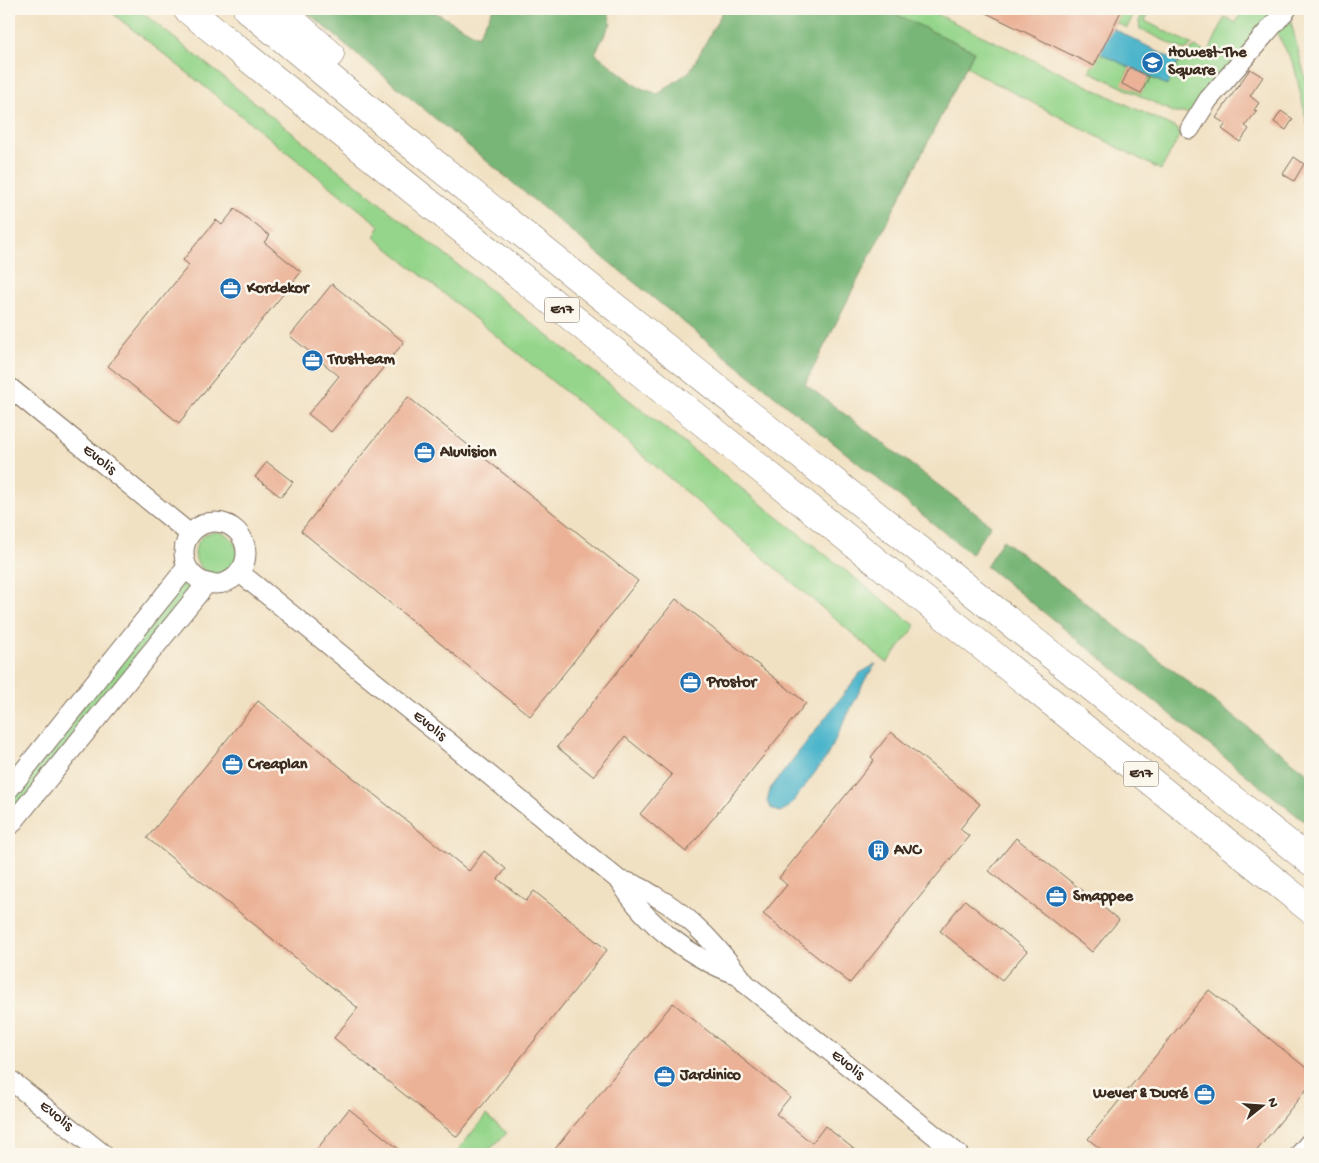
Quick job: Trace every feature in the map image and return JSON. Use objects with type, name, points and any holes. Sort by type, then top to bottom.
[{"type":"highway","points":[[177,9],[228,44]]},
{"type":"highway","name":"E17","points":[[186,9],[1310,909]]},
{"type":"highway","name":"E17","points":[[247,9],[409,143],[920,548],[1310,861]]},
{"type":"highway","points":[[279,9],[338,61],[409,143]]},
{"type":"street","points":[[1190,129],[1208,100],[1282,11]]},
{"type":"street","name":"Evolis","points":[[9,388],[190,534]]},
{"type":"street","points":[[208,522],[216,522],[231,527],[238,532],[245,546],[244,562],[239,572],[222,583],[207,583],[196,578],[188,567],[184,555],[184,546],[190,534],[200,525],[208,522]]},
{"type":"street","points":[[9,789],[188,567]]},
{"type":"street","name":"Evolis","points":[[239,572],[620,881],[632,882],[671,905],[693,922],[732,963],[746,984],[958,1154]]},
{"type":"street","points":[[9,827],[207,583]]},
{"type":"street","name":"Evolis","points":[[9,1079],[103,1154]]},
{"type":"street","points":[[1300,1154],[1310,1142]]},
{"type":"green space","points":[[107,9],[138,9],[397,217],[916,626],[887,663],[620,436],[374,237],[380,226]]},
{"type":"green space","points":[[303,9],[429,9],[478,36],[493,9],[607,9],[611,23],[595,53],[638,87],[658,94],[690,71],[724,9],[884,9],[974,51],[805,384],[991,525],[971,554],[594,250]]},
{"type":"green space","points":[[884,9],[926,9],[1178,129],[1179,137],[1161,170],[976,73],[967,66],[974,51]]},
{"type":"green space","points":[[1122,9],[1136,9],[1127,28],[1115,22]]},
{"type":"green space","points":[[1270,9],[1271,19],[1193,113],[1175,113],[1089,71],[1100,53],[1130,67],[1123,84],[1141,93],[1149,77],[1167,85],[1178,64],[1195,47],[1208,53],[1225,17],[1236,23],[1242,11]]},
{"type":"green space","points":[[1144,10],[1149,12],[1145,21],[1193,45],[1184,50],[1140,29],[1139,21]]},
{"type":"green space","points":[[1290,18],[1310,97],[1310,136],[1294,65],[1275,30]]},
{"type":"green space","points":[[212,532],[220,532],[231,538],[237,553],[231,568],[220,574],[212,574],[201,568],[195,557],[195,549],[201,538]]},
{"type":"green space","points":[[1003,540],[1310,775],[1310,826],[986,566]]},
{"type":"green space","points":[[187,577],[198,585],[9,819],[9,798]]},
{"type":"green space","points":[[486,1115],[507,1133],[485,1154],[455,1154]]},
{"type":"water","points":[[1112,28],[1178,62],[1167,85],[1100,53]]},
{"type":"water","points":[[876,664],[866,678],[826,758],[789,807],[780,812],[772,809],[767,802],[770,789],[860,673]]},
{"type":"building","points":[[978,9],[1122,9],[1094,66]]},
{"type":"building","points":[[1130,67],[1149,77],[1141,93],[1122,84]]},
{"type":"building","points":[[1250,69],[1263,77],[1250,96],[1259,103],[1254,110],[1257,111],[1245,126],[1249,129],[1240,142],[1222,129],[1226,124],[1216,118]]},
{"type":"building","points":[[1281,111],[1293,119],[1286,130],[1274,122]]},
{"type":"building","points":[[1294,157],[1304,164],[1294,181],[1283,174]]},
{"type":"building","points":[[235,209],[270,236],[264,242],[301,272],[179,423],[108,366],[189,265],[183,260],[216,220],[222,225]]},
{"type":"building","points":[[332,284],[404,342],[331,432],[308,414],[339,376],[290,336]]},
{"type":"building","points":[[408,397],[638,581],[530,716],[301,531]]},
{"type":"building","points":[[267,462],[293,482],[281,497],[255,477]]},
{"type":"building","points":[[676,599],[806,703],[686,852],[640,814],[672,775],[625,737],[593,776],[557,747]]},
{"type":"building","points":[[258,701],[469,871],[484,851],[506,869],[498,879],[526,901],[534,891],[607,950],[457,1137],[334,1038],[358,1008],[147,838]]},
{"type":"building","name":"AVC","points":[[891,732],[980,804],[960,829],[969,836],[850,983],[763,914],[787,885],[779,878],[874,760],[871,757]]},
{"type":"building","points":[[1016,838],[1119,920],[1092,952],[989,871]]},
{"type":"building","points":[[965,900],[1027,951],[1002,980],[940,931]]},
{"type":"building","points":[[1209,990],[1310,1071],[1310,1085],[1254,1154],[1107,1154],[1088,1139]]},
{"type":"building","points":[[673,1003],[790,1097],[776,1114],[812,1143],[825,1126],[860,1154],[551,1154]]},
{"type":"building","points":[[349,1109],[405,1154],[313,1154]]},
{"type":"place","name":"Howest-The Square","points":[[1152,62]]},
{"type":"place","name":"Kordekor","points":[[231,289]]},
{"type":"place","name":"Trustteam","points":[[312,360]]},
{"type":"place","name":"Aluvision","points":[[424,453]]},
{"type":"place","name":"Prostor","points":[[691,683]]},
{"type":"place","name":"Creaplan","points":[[232,765]]},
{"type":"place","name":"AVC","points":[[878,851]]},
{"type":"place","name":"Smappee","points":[[1057,897]]},
{"type":"place","name":"Jardinico","points":[[664,1076]]},
{"type":"place","name":"Wever & Ducré","points":[[1204,1094]]}]
